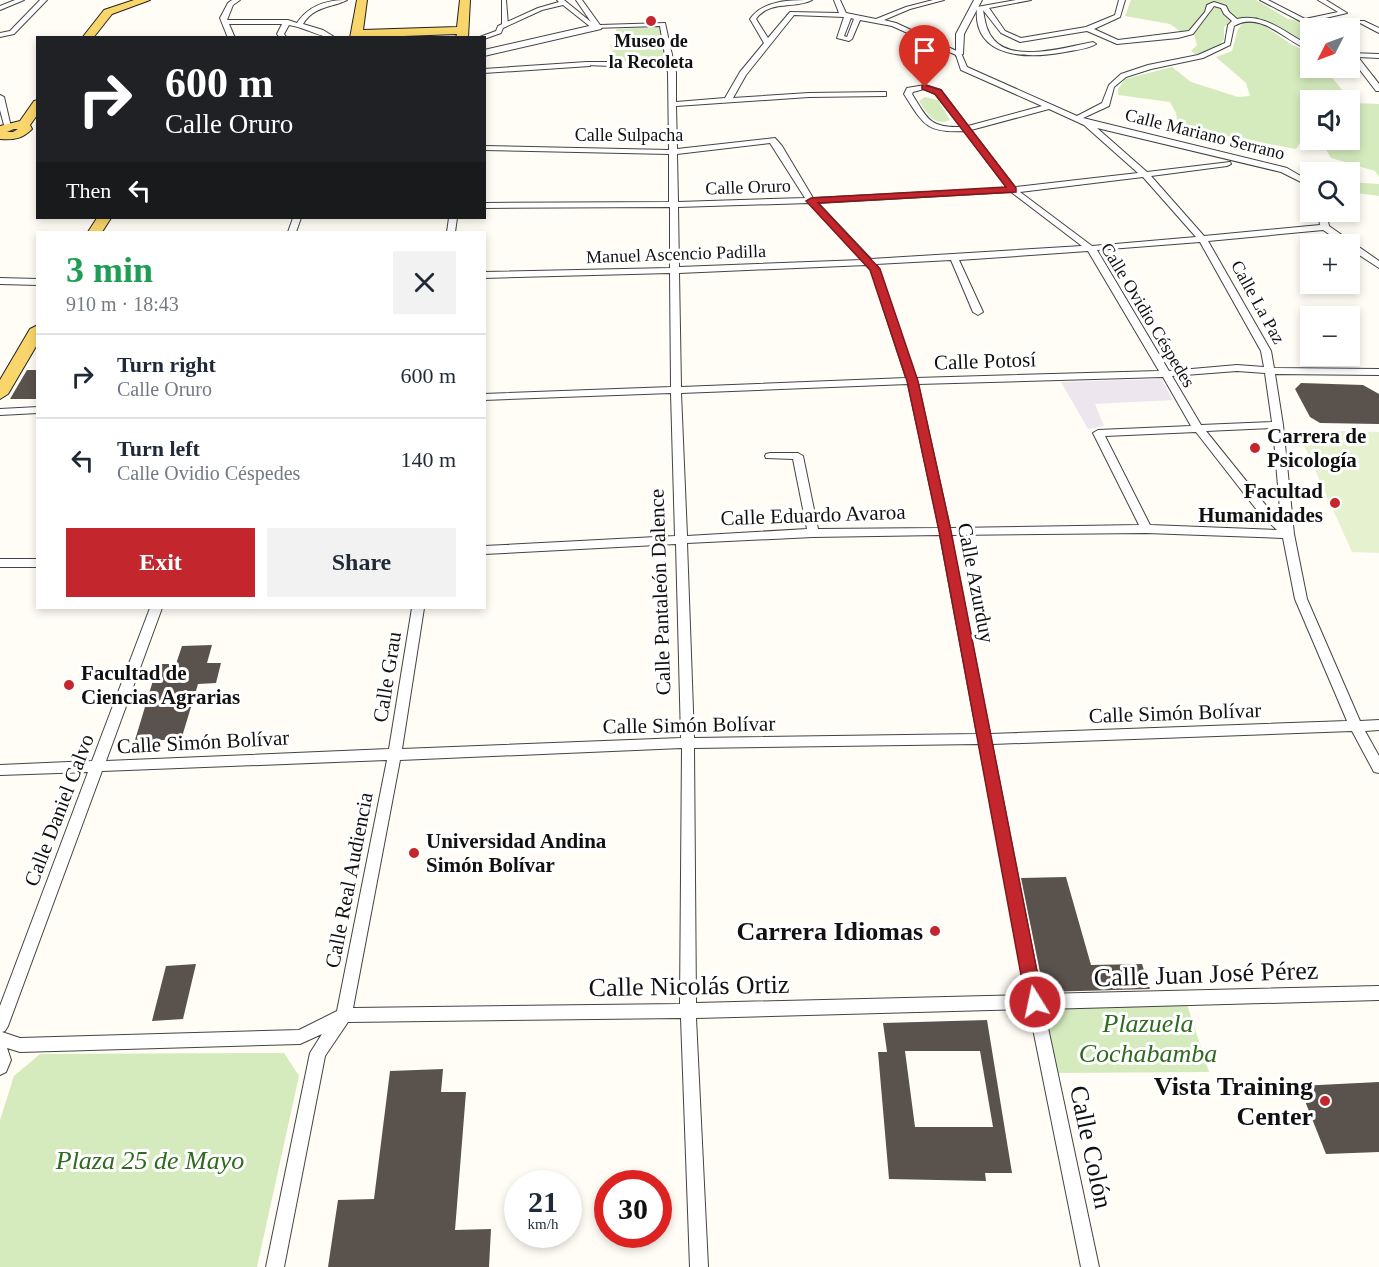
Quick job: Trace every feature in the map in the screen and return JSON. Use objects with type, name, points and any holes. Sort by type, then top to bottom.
[{"type":"main road","points":[[89,36],[108,12],[145,0]]},
{"type":"main road","points":[[362,0],[356,36],[463,34],[465,0]]},
{"type":"main road","points":[[3,130],[23,132],[36,107]]},
{"type":"main road","points":[[0,394],[36,332]]},
{"type":"street","points":[[0,8],[21,0]]},
{"type":"street","points":[[0,35],[12,33],[44,0]]},
{"type":"street","points":[[231,36],[223,18],[230,2],[237,0]]},
{"type":"street","points":[[300,24],[304,15],[313,9],[344,0]]},
{"type":"street","points":[[504,0],[505,25]]},
{"type":"street","points":[[579,0],[596,27]]},
{"type":"street","points":[[727,101],[743,74],[768,43],[753,19],[757,13],[767,8],[809,0]]},
{"type":"street","points":[[837,0],[845,15],[840,38],[849,39],[858,18]]},
{"type":"street","points":[[886,22],[941,0]]},
{"type":"street","points":[[959,54],[960,34],[979,6],[1028,0]]},
{"type":"street","points":[[979,6],[1003,32],[1020,40],[1088,29],[1118,16],[1122,0]]},
{"type":"street","points":[[1263,0],[1300,20],[1308,21],[1344,13],[1321,0]]},
{"type":"street","points":[[486,36],[499,32],[500,27],[540,9],[562,2],[596,27]]},
{"type":"street","points":[[1088,29],[1117,42],[1178,36],[1191,33],[1207,14],[1209,6],[1214,4],[1224,7],[1226,13],[1236,21]]},
{"type":"street","points":[[876,21],[908,8],[923,6]]},
{"type":"street","points":[[979,6],[980,22],[989,41],[1019,55],[1032,55],[1094,44]]},
{"type":"street","name":"Calle La Paz","points":[[768,43],[792,13],[845,15],[894,24],[959,54],[964,68],[1087,123],[1144,174],[1203,240],[1266,351],[1278,425],[1288,534],[1301,599],[1356,726],[1379,768]]},
{"type":"street","points":[[1076,119],[1106,104],[1112,85],[1128,74],[1199,58],[1221,49],[1228,44],[1231,25],[1245,18],[1260,20],[1300,45]]},
{"type":"street","points":[[225,22],[288,22],[300,24],[328,36]]},
{"type":"street","points":[[282,36],[280,34],[282,28],[288,22]]},
{"type":"street","points":[[1362,22],[1379,31]]},
{"type":"street","name":"Calle Pantaleón Dalence","points":[[596,27],[663,24],[672,74],[676,391],[688,743],[688,1011],[699,1267]]},
{"type":"street","points":[[486,53],[596,27]]},
{"type":"street","points":[[1360,55],[1379,56]]},
{"type":"street","points":[[486,71],[611,64]]},
{"type":"street","points":[[1360,66],[1379,89]]},
{"type":"street","name":"Calle Ovidio Céspedes","points":[[964,129],[943,130],[926,121],[908,94],[910,90],[925,87],[938,92],[964,129],[1013,190],[1092,250],[1198,428],[1264,511],[1288,534]]},
{"type":"street","points":[[673,104],[809,95],[883,94]]},
{"type":"street","points":[[0,97],[3,130]]},
{"type":"street","points":[[964,129],[1050,105]]},
{"type":"street","name":"Calle Mariano Serrano","points":[[1087,123],[1284,170],[1300,178]]},
{"type":"street","name":"Calle Sulpacha","points":[[486,148],[673,152],[772,140]]},
{"type":"street","name":"Calle Azurduy","points":[[772,140],[778,146],[811,201],[875,269],[912,381],[945,531],[1035,1002]]},
{"type":"street","name":"Calle Oruro","points":[[486,205],[673,206],[1013,190],[1227,164]]},
{"type":"street","points":[[1324,222],[1325,227]]},
{"type":"street","points":[[1203,240],[1325,227],[1379,265]]},
{"type":"street","name":"Manuel Ascencio Padilla","points":[[486,275],[869,264],[1092,250],[1203,240]]},
{"type":"street","points":[[954,258],[978,312]]},
{"type":"street","points":[[0,281],[36,282]]},
{"type":"street","name":"Calle Potosí","points":[[486,397],[1164,374],[1237,368],[1271,371],[1379,372]]},
{"type":"street","points":[[0,412],[36,410]]},
{"type":"street","points":[[1146,529],[1098,433],[1278,425]]},
{"type":"street","points":[[770,456],[798,456],[813,533]]},
{"type":"street","name":"Calle Eduardo Avaroa","points":[[486,550],[813,533],[1146,529],[1288,534]]},
{"type":"street","points":[[0,563],[36,562]]},
{"type":"street","name":"Calle Daniel Calvo","points":[[0,1026],[156,609]]},
{"type":"street","name":"Calle Grau","points":[[395,753],[418,609]]},
{"type":"street","name":"Calle Simón Bolívar","points":[[0,770],[688,743],[986,739],[1379,725]]},
{"type":"street","name":"Calle Real Audiencia","points":[[344,1015],[395,753]]},
{"type":"street","name":"Calle Juan José Pérez","points":[[1035,1002],[1379,993]]},
{"type":"street","name":"Calle Nicolás Ortiz","points":[[344,1015],[688,1011],[1035,1002]]},
{"type":"street","name":"Calle Colón","points":[[1035,1002],[1090,1267]]},
{"type":"street","points":[[0,1039],[20,1045],[300,1037],[344,1015]]},
{"type":"street","points":[[275,1267],[318,1053],[344,1015]]},
{"type":"street","points":[[0,1051],[3,1060],[0,1067]]},
{"type":"shaded area","points":[[1161,379],[1173,400],[1095,404],[1104,426],[1088,429],[1061,382]]},
{"type":"green space","points":[[1131,0],[1256,0],[1288,19],[1300,21],[1300,40],[1296,41],[1260,20],[1242,18],[1224,27],[1224,39],[1219,46],[1198,56],[1191,51],[1197,45],[1194,35],[1181,32],[1170,24],[1125,16]]},
{"type":"green space","points":[[1244,22],[1262,24],[1300,48],[1300,78],[1332,78],[1342,90],[1300,90],[1300,142],[1296,149],[1178,127],[1176,113],[1170,102],[1118,95],[1118,89],[1125,79],[1172,67],[1191,82],[1238,97],[1250,96],[1246,83],[1216,57],[1232,51],[1238,29]]},
{"type":"green space","points":[[660,28],[667,58],[616,62],[610,45],[620,44],[616,29]]},
{"type":"green space","points":[[925,97],[938,100],[950,120],[940,122],[932,118],[919,101]]},
{"type":"green space","points":[[1360,103],[1379,104],[1379,177],[1375,171],[1360,167],[1360,162],[1345,162],[1331,158],[1326,150],[1360,150]]},
{"type":"green space","points":[[1360,183],[1379,184],[1379,196],[1360,193]]},
{"type":"green space","points":[[1297,430],[1379,432],[1379,553],[1352,552]]},
{"type":"green space","name":"Plazuela Cochabamba","points":[[1186,1001],[1209,1072],[1056,1073],[1042,1013],[1045,1008]]},
{"type":"green space","name":"Plaza 25 de Mayo","points":[[284,1053],[299,1076],[257,1267],[0,1267],[0,1120],[14,1076],[40,1054]]},
{"type":"building","points":[[27,370],[36,370],[36,399],[10,399]]},
{"type":"building","points":[[1301,383],[1363,385],[1379,394],[1379,424],[1320,423],[1310,417],[1295,389]]},
{"type":"building","points":[[212,645],[207,663],[221,663],[216,683],[198,684],[181,740],[135,740],[158,664],[176,664],[182,646]]},
{"type":"building","points":[[1066,877],[1091,965],[1142,964],[1150,989],[1044,992],[1021,878]]},
{"type":"building","points":[[196,964],[183,1019],[152,1021],[166,966]]},
{"type":"building","points":[[987,1020],[1012,1173],[985,1173],[986,1181],[889,1179],[878,1052],[887,1052],[883,1023]],"holes":[[[905,1051],[980,1051],[993,1127],[915,1127]]]},
{"type":"building","points":[[443,1069],[441,1092],[466,1092],[455,1230],[491,1229],[489,1267],[328,1267],[338,1200],[374,1199],[390,1071]]},
{"type":"building","points":[[1379,1082],[1379,1152],[1326,1154],[1299,1086]]},
{"type":"place","name":"Museo de la Recoleta","points":[[651,21]]},
{"type":"place","name":"Carrera de Psicología","points":[[1255,448]]},
{"type":"place","name":"Facultad Humanidades","points":[[1335,503]]},
{"type":"place","name":"Facultad de Ciencias Agrarias","points":[[69,685]]},
{"type":"place","name":"Universidad Andina Simón Bolívar","points":[[414,853]]},
{"type":"place","name":"Carrera Idiomas","points":[[935,931]]},
{"type":"place","name":"Vista Training Center","points":[[1325,1101]]},
{"type":"route","points":[[925,87],[938,92],[964,129],[1013,190],[811,201],[875,269],[912,381],[945,531],[1035,1002]]}]
